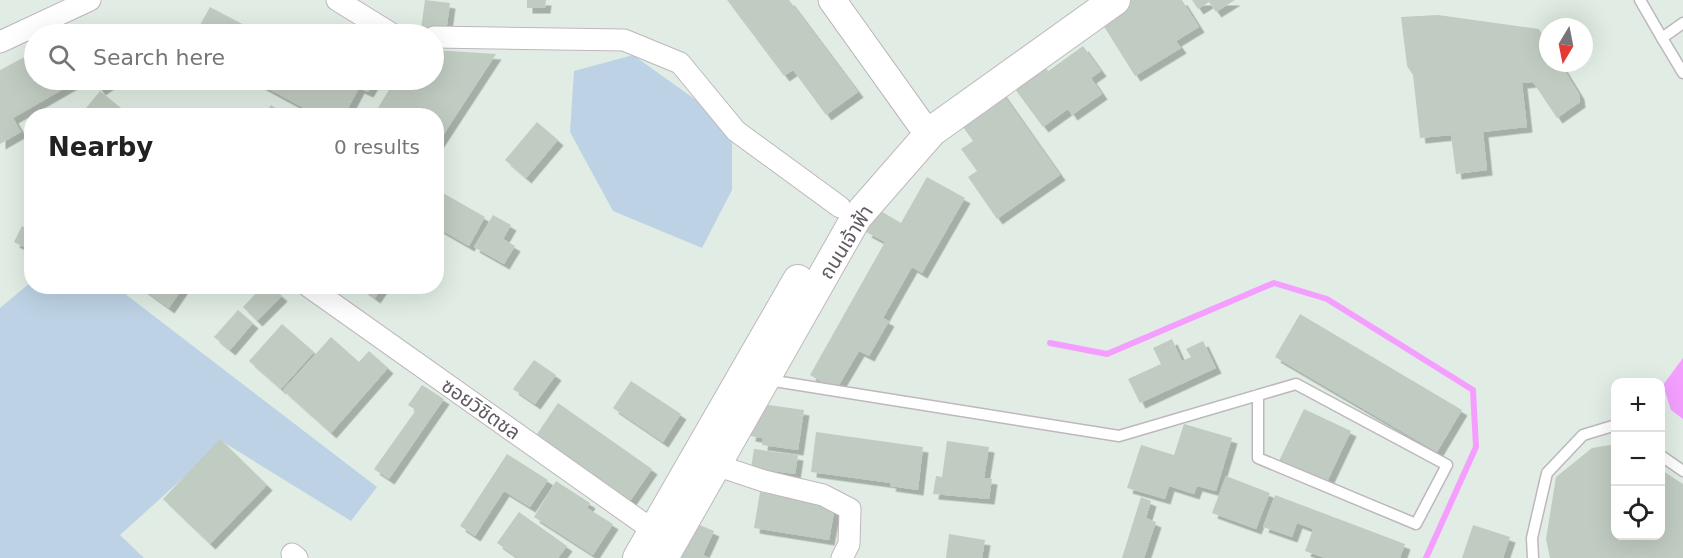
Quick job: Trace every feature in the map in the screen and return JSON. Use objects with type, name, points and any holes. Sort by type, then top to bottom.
[{"type":"main road","name":"ถนนเจ้าฟ้า","points":[[658,544],[742,375],[840,207],[920,123],[1080,0]]},
{"type":"main road","name":"ถนนเจ้าฟ้า","points":[[638,558],[658,544],[716,465],[856,218],[932,131],[1114,0]]},
{"type":"street","points":[[39,24],[90,0]]},
{"type":"street","points":[[337,0],[376,24]]},
{"type":"street","points":[[832,0],[920,123]]},
{"type":"street","points":[[0,42],[24,31]]},
{"type":"street","points":[[444,37],[624,40],[680,63],[736,131],[840,207]]},
{"type":"street","name":"ซอยวิชิตชล","points":[[319,294],[658,544]]},
{"type":"street","points":[[716,465],[764,481],[824,495],[850,509],[849,544],[842,558]]},
{"type":"lane","points":[[1640,0],[1683,73]]},
{"type":"lane","points":[[1662,38],[1683,23]]},
{"type":"lane","points":[[765,379],[1119,436],[1258,395],[1296,384],[1447,465],[1416,524],[1258,458],[1258,395]]},
{"type":"lane","points":[[1533,558],[1532,538],[1547,473],[1583,435],[1611,427]]},
{"type":"lane","points":[[1665,458],[1683,471]]},
{"type":"shaded area","points":[[633,55],[703,105],[732,143],[732,190],[702,248],[613,211],[570,132],[574,71]]},
{"type":"shaded area","points":[[24,288],[24,294],[125,294],[377,487],[351,521],[223,442],[120,535],[144,558],[0,558],[0,308]]},
{"type":"shaded area","points":[[1683,358],[1683,419],[1671,410],[1665,391],[1665,382]]},
{"type":"building","points":[[425,0],[450,3],[446,32],[444,32],[444,24],[422,24]]},
{"type":"building","points":[[527,0],[546,0],[545,8],[527,8]]},
{"type":"building","points":[[727,0],[789,0],[858,92],[826,115],[793,70],[784,76]]},
{"type":"building","points":[[1132,0],[1182,0],[1199,27],[1176,41],[1181,48],[1135,76],[1100,20]]},
{"type":"building","points":[[1192,0],[1235,0],[1216,12],[1209,2],[1198,9]]},
{"type":"building","points":[[210,7],[242,24],[201,24]]},
{"type":"building","points":[[1438,15],[1539,29],[1539,72],[1566,72],[1579,94],[1580,102],[1557,118],[1533,82],[1522,83],[1527,127],[1483,132],[1487,170],[1456,174],[1451,135],[1420,138],[1413,75],[1407,66],[1401,17]]},
{"type":"building","points":[[1083,46],[1101,71],[1091,78],[1102,94],[1072,115],[1068,109],[1043,127],[1009,81],[1038,60],[1047,72]]},
{"type":"building","points":[[444,51],[496,54],[444,134],[444,108],[378,108],[389,90],[444,90]]},
{"type":"building","points":[[24,57],[24,90],[62,90],[30,108],[24,108],[24,112],[13,118],[21,132],[0,144],[0,70]]},
{"type":"building","points":[[270,90],[358,90],[348,108],[304,108]]},
{"type":"building","points":[[1000,90],[1060,175],[997,219],[968,177],[977,171],[961,149],[973,141],[958,120]]},
{"type":"building","points":[[100,91],[121,108],[86,108]]},
{"type":"building","points":[[537,122],[558,140],[526,178],[505,160]]},
{"type":"building","points":[[927,177],[965,198],[922,273],[912,267],[883,318],[889,321],[869,356],[859,351],[836,390],[810,375],[885,242],[866,232],[879,210],[901,223]]},
{"type":"building","points":[[444,194],[485,217],[469,246],[444,232]]},
{"type":"building","points":[[493,215],[511,225],[503,239],[515,246],[504,264],[474,247]]},
{"type":"building","points":[[22,226],[24,227],[24,247],[14,242]]},
{"type":"building","points":[[150,294],[179,294],[169,308]]},
{"type":"building","points":[[255,294],[280,294],[282,296],[257,321],[243,307]]},
{"type":"building","points":[[238,310],[253,323],[230,350],[214,337]]},
{"type":"building","points":[[1300,314],[1462,410],[1437,452],[1275,357]]},
{"type":"building","points":[[282,324],[314,352],[281,389],[249,361]]},
{"type":"building","points":[[331,337],[359,362],[369,351],[388,368],[331,433],[283,390]]},
{"type":"building","points":[[1172,339],[1182,361],[1191,357],[1186,349],[1203,341],[1216,368],[1140,403],[1128,379],[1161,364],[1153,348]]},
{"type":"building","points":[[534,360],[556,375],[535,404],[513,389]]},
{"type":"building","points":[[631,381],[681,414],[663,442],[613,408]]},
{"type":"building","points":[[422,385],[444,399],[389,479],[374,469],[416,410],[408,405]]},
{"type":"building","points":[[558,403],[652,469],[626,507],[533,440]]},
{"type":"building","points":[[755,403],[804,410],[798,450],[762,445],[763,438],[750,436]]},
{"type":"building","points":[[1304,409],[1351,431],[1325,486],[1278,463]]},
{"type":"building","points":[[1184,424],[1232,438],[1216,491],[1197,486],[1194,494],[1169,486],[1165,499],[1127,488],[1141,445],[1174,455]]},
{"type":"building","points":[[816,432],[923,447],[918,490],[890,486],[891,483],[811,472]]},
{"type":"building","points":[[220,439],[267,485],[210,544],[163,499]]},
{"type":"building","points":[[947,441],[989,447],[984,478],[992,479],[989,499],[933,494],[936,476],[942,477]]},
{"type":"building","points":[[1611,445],[1611,540],[1665,540],[1665,472],[1683,484],[1683,558],[1550,558],[1546,539],[1556,477],[1592,448]]},
{"type":"building","points":[[754,449],[798,455],[795,474],[751,468]]},
{"type":"building","points":[[507,454],[548,480],[530,507],[504,491],[475,536],[460,526]]},
{"type":"building","points":[[1226,476],[1270,493],[1256,529],[1212,513]]},
{"type":"building","points":[[556,481],[590,503],[587,508],[613,524],[593,555],[534,517]]},
{"type":"building","points":[[760,492],[815,501],[815,504],[835,507],[829,540],[754,528]]},
{"type":"building","points":[[1275,495],[1405,544],[1400,558],[1325,558],[1305,551],[1313,529],[1297,523],[1292,537],[1263,527]]},
{"type":"building","points":[[1141,497],[1151,501],[1146,518],[1156,522],[1144,558],[1122,558]]},
{"type":"building","points":[[519,512],[567,546],[558,558],[518,558],[497,543]]},
{"type":"building","points":[[688,520],[714,531],[703,555],[709,558],[671,558]]},
{"type":"building","points":[[1473,525],[1510,537],[1503,558],[1462,558]]},
{"type":"building","points":[[949,534],[985,540],[982,558],[946,558]]},
{"type":"waterway","points":[[1050,343],[1107,354],[1274,283],[1327,299],[1473,390],[1476,447],[1426,558]]}]
